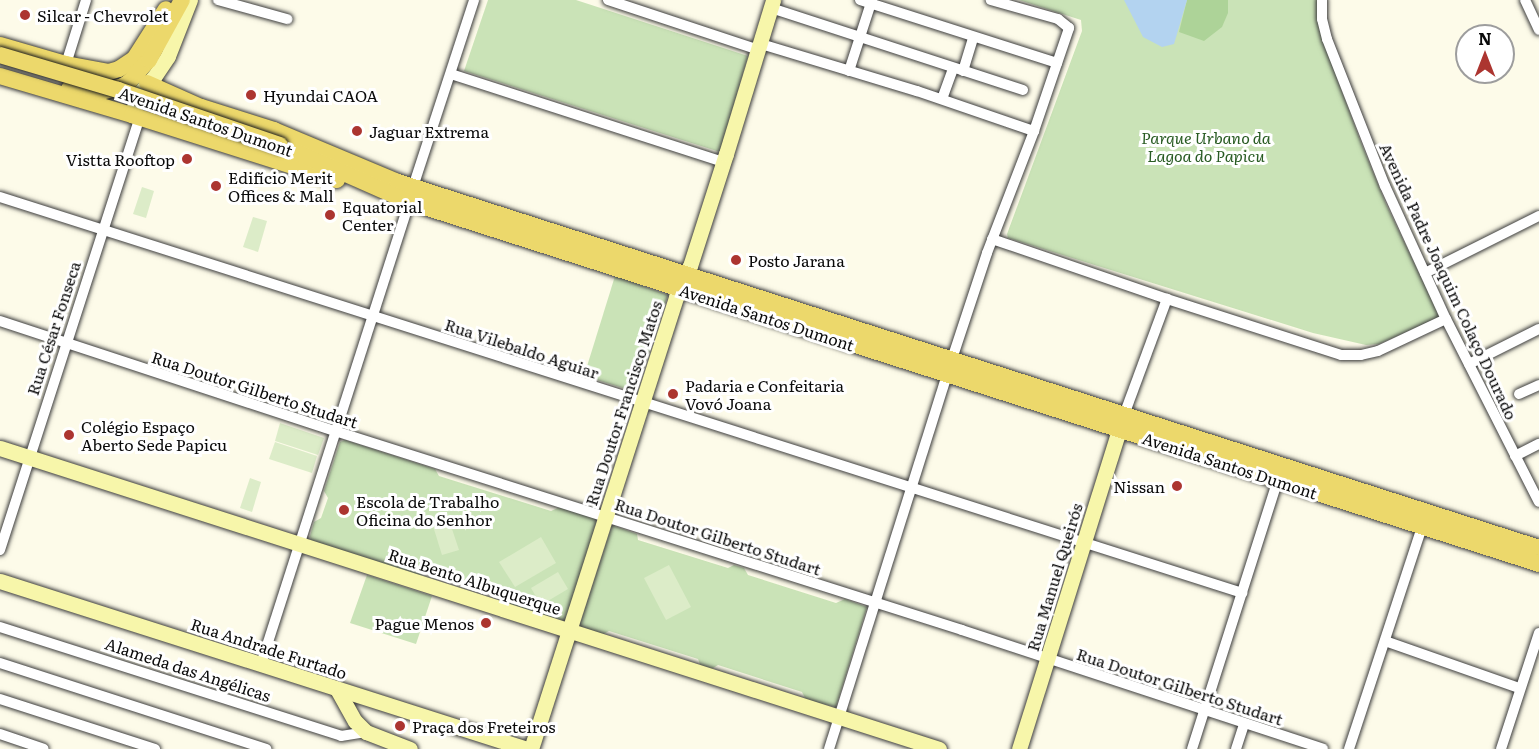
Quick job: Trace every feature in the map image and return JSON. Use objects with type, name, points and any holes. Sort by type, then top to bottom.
[{"type":"main road","points":[[0,45],[66,64],[109,72],[134,59],[171,0]]},
{"type":"main road","points":[[0,67],[79,91],[101,92],[123,86],[141,72],[182,0]]},
{"type":"main road","name":"Avenida Santos Dumont","points":[[0,55],[118,90],[280,145],[369,185],[411,194],[1424,520],[1539,564]]},
{"type":"main road","points":[[0,76],[136,116],[345,183],[369,185]]},
{"type":"main road","name":"Avenida Santos Dumont","points":[[147,83],[201,107],[274,130],[364,170],[411,194]]},
{"type":"main road","name":"Avenida Santos Dumont","points":[[1121,422],[1278,480],[1424,520],[1539,548]]},
{"type":"street","points":[[66,64],[86,0]]},
{"type":"street","name":"Rua César Fonseca","points":[[0,550],[103,230],[136,116],[137,95],[168,56],[190,0]]},
{"type":"street","points":[[219,0],[286,19]]},
{"type":"street","points":[[261,664],[474,0]]},
{"type":"street","points":[[608,0],[760,47],[942,99],[1034,131]]},
{"type":"street","points":[[829,749],[910,488],[992,239],[1034,131],[1069,28],[1058,19],[991,0]]},
{"type":"street","name":"Avenida Padre Joaquim Colaço Dourado","points":[[1322,0],[1322,19],[1330,49],[1385,186],[1446,319],[1539,502]]},
{"type":"street","points":[[1525,0],[1539,30]]},
{"type":"street","points":[[849,71],[868,1],[974,38],[1057,63]]},
{"type":"street","points":[[772,4],[1023,90]]},
{"type":"street","name":"Rua Doutor Francisco Matos","points":[[529,749],[723,162],[772,4]]},
{"type":"street","points":[[942,99],[974,38]]},
{"type":"street","points":[[451,74],[723,162]]},
{"type":"street","name":"Rua Vilebaldo Aguiar","points":[[0,197],[1242,593]]},
{"type":"street","points":[[1425,273],[1539,216]]},
{"type":"street","points":[[992,239],[1167,299],[1350,356],[1378,351],[1446,319]]},
{"type":"street","points":[[1121,422],[1167,299]]},
{"type":"street","name":"Rua Doutor Gilberto Studart","points":[[0,321],[335,431],[1048,658],[1323,749]]},
{"type":"street","points":[[1469,364],[1539,329]]},
{"type":"street","points":[[1519,394],[1539,385]]},
{"type":"street","name":"Rua Manuel Queirós","points":[[1019,749],[1121,422]]},
{"type":"street","points":[[1515,456],[1539,444]]},
{"type":"street","name":"Rua Bento Albuquerque","points":[[0,447],[939,749]]},
{"type":"street","points":[[1191,749],[1278,480]]},
{"type":"street","points":[[1352,747],[1424,520]]},
{"type":"street","name":"Rua Andrade Furtado","points":[[0,581],[529,749]]},
{"type":"street","name":"Alameda das Angélicas","points":[[0,627],[341,736],[366,732],[410,749]]},
{"type":"street","points":[[1501,749],[1519,688],[1539,633]]},
{"type":"street","points":[[1385,641],[1519,688]]},
{"type":"street","points":[[0,663],[266,749]]},
{"type":"street","points":[[337,689],[355,721],[366,732]]},
{"type":"street","points":[[0,699],[155,749]]},
{"type":"street","points":[[1236,749],[1244,724]]},
{"type":"street","points":[[0,734],[44,749]]},
{"type":"green space","points":[[488,0],[576,0],[748,56],[720,152],[464,71]]},
{"type":"green space","name":"Parque Urbano da Lagoa do Papicu","points":[[1019,0],[1317,0],[1327,52],[1362,145],[1386,204],[1440,317],[1379,344],[1366,345],[1313,333],[1008,238],[1007,234],[1082,31],[1081,20]]},
{"type":"green space","points":[[1187,0],[1228,0],[1228,13],[1222,27],[1204,41],[1179,32]]},
{"type":"green space","points":[[142,187],[154,191],[146,218],[133,214]]},
{"type":"green space","points":[[253,217],[267,221],[258,252],[243,247]]},
{"type":"green space","points":[[615,276],[668,295],[636,392],[584,376]]},
{"type":"green space","points":[[280,423],[324,438],[318,455],[275,441]]},
{"type":"green space","points":[[345,440],[435,469],[439,476],[551,511],[560,507],[595,518],[597,523],[565,621],[502,603],[501,597],[427,573],[416,576],[311,541],[314,522],[321,518],[328,498],[324,491],[340,442]]},
{"type":"green space","points":[[275,442],[317,456],[312,473],[269,459]]},
{"type":"green space","points":[[250,478],[261,482],[252,512],[240,508]]},
{"type":"green space","points":[[449,520],[459,550],[442,555],[433,526]]},
{"type":"green space","points":[[612,525],[637,534],[638,540],[728,568],[734,565],[744,568],[748,575],[836,603],[845,599],[867,607],[836,707],[806,700],[802,692],[718,665],[710,670],[701,667],[698,659],[609,631],[602,635],[579,627]]},
{"type":"green space","points":[[541,537],[556,563],[515,587],[499,562]]},
{"type":"green space","points":[[669,565],[691,607],[666,620],[644,578]]},
{"type":"green space","points":[[558,572],[568,589],[541,605],[531,588]]},
{"type":"green space","points":[[367,575],[432,596],[416,644],[350,623]]},
{"type":"water","points":[[1124,0],[1187,0],[1174,44],[1162,47],[1143,37]]},
{"type":"place","name":"Silcar - Chevrolet","points":[[25,15]]},
{"type":"place","name":"Hyundai CAOA","points":[[251,95]]},
{"type":"place","name":"Jaguar Extrema","points":[[357,131]]},
{"type":"place","name":"Vistta Rooftop","points":[[187,159]]},
{"type":"place","name":"Edifício Merit Offices & Mall","points":[[216,186]]},
{"type":"place","name":"Equatorial Center","points":[[330,215]]},
{"type":"place","name":"Posto Jarana","points":[[736,260]]},
{"type":"place","name":"Padaria e Confeitaria Vovó Joana","points":[[673,394]]},
{"type":"place","name":"Colégio Espaço Aberto Sede Papicu","points":[[69,435]]},
{"type":"place","name":"Nissan","points":[[1177,486]]},
{"type":"place","name":"Escola de Trabalho Oficina do Senhor","points":[[344,510]]},
{"type":"place","name":"Pague Menos","points":[[486,623]]},
{"type":"place","name":"Praça dos Freteiros","points":[[400,726]]}]
